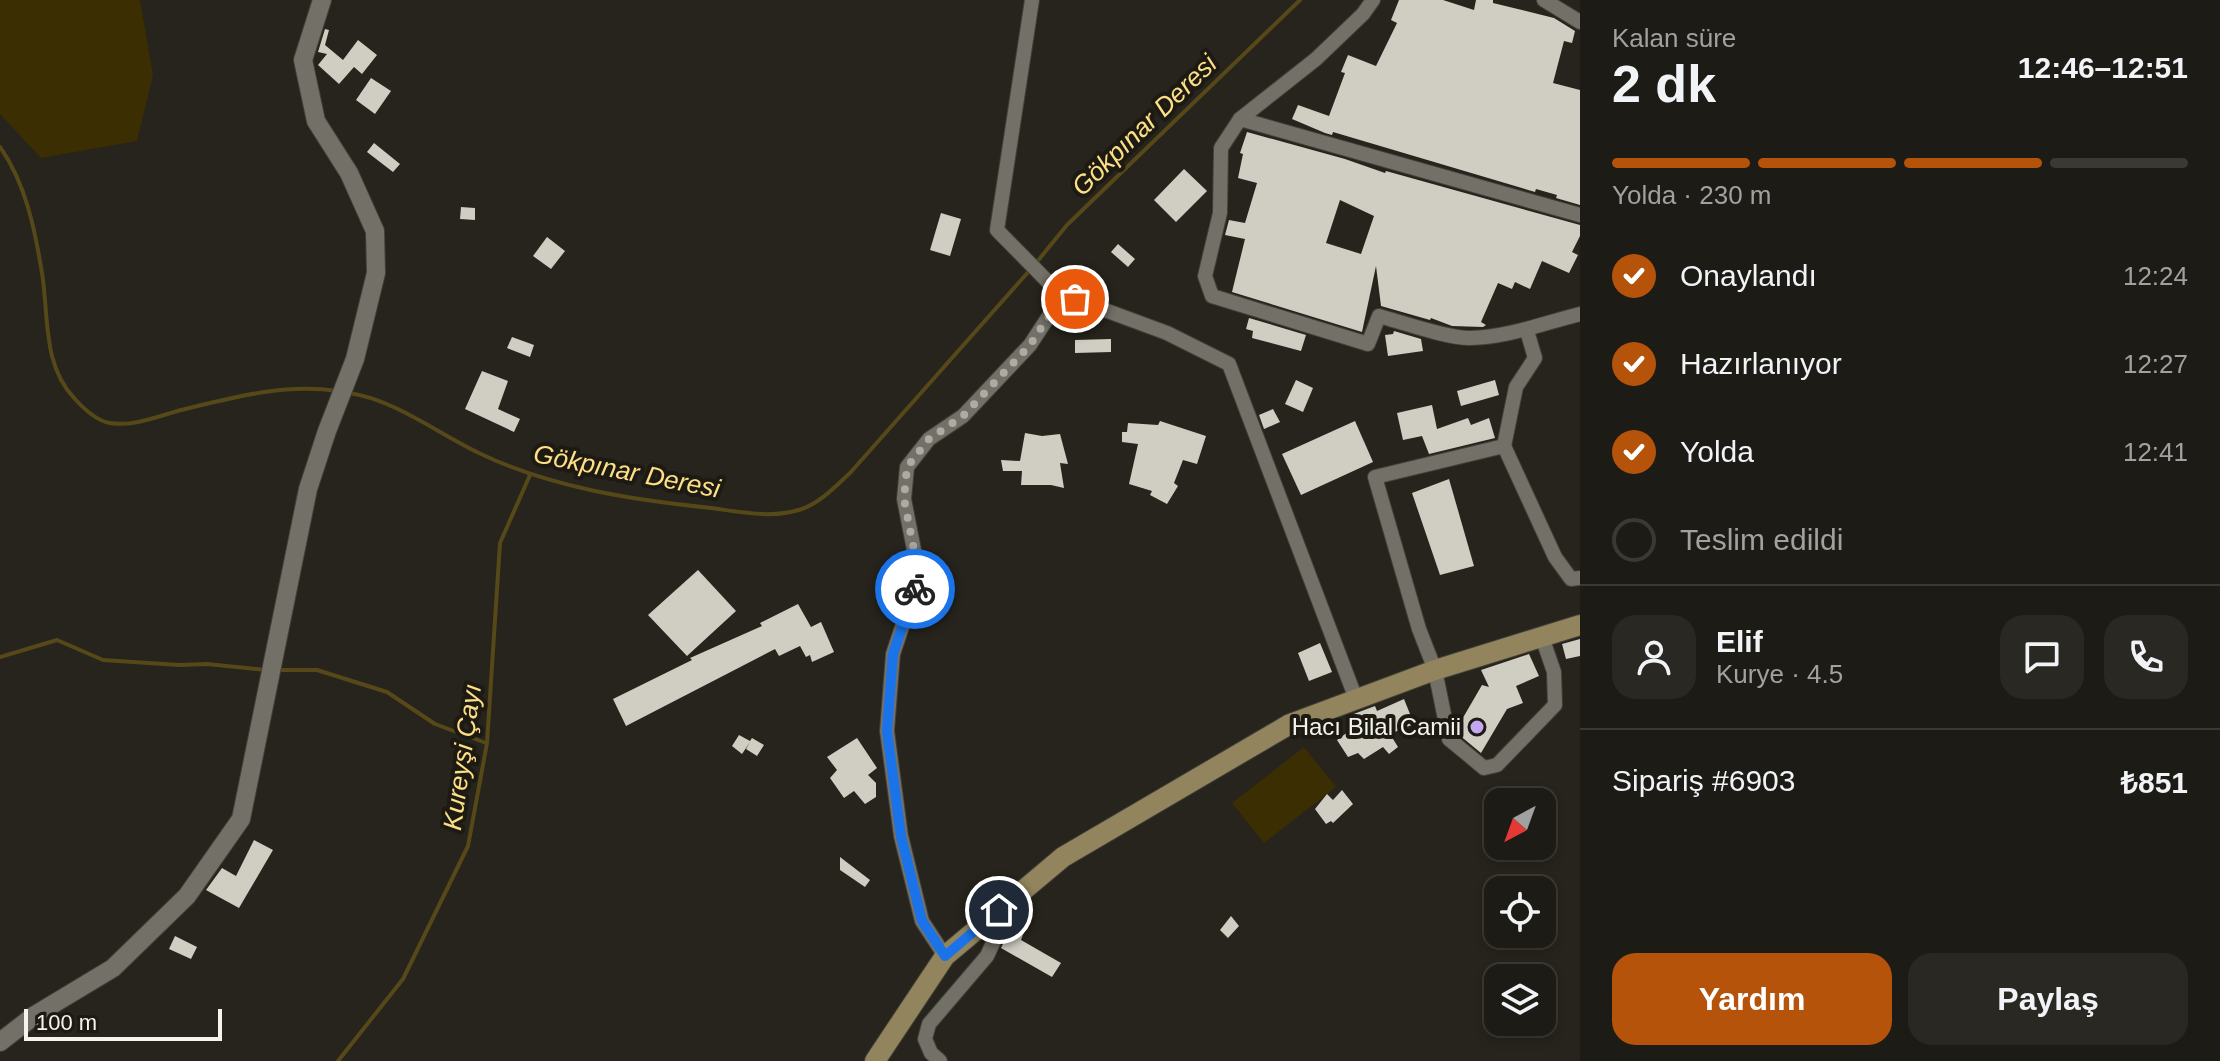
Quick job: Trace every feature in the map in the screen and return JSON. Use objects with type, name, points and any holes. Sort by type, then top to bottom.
[{"type":"main road","points":[[875,1061],[945,956],[1063,857],[1290,724],[1435,670],[1580,625]]},
{"type":"street","points":[[0,1042],[35,1015],[113,968],[187,896],[241,819],[308,489],[355,359],[376,273],[375,231],[349,173],[316,121],[303,60],[322,0]]},
{"type":"street","points":[[1032,0],[997,230],[1057,293],[1167,333],[1229,364],[1356,699]]},
{"type":"street","points":[[1373,0],[1363,14],[1316,59],[1240,119],[1221,148],[1220,213],[1205,276],[1212,296],[1368,344],[1379,316],[1468,339],[1527,331],[1580,314]]},
{"type":"street","points":[[1544,0],[1580,22]]},
{"type":"street","points":[[1240,119],[1580,215]]},
{"type":"street","points":[[945,956],[922,921],[901,836],[887,731],[893,654],[915,588],[915,555],[904,499],[907,467],[929,439],[963,416],[1030,345],[1057,293]]},
{"type":"street","points":[[1527,331],[1535,358],[1516,387],[1504,446],[1555,557],[1571,579],[1580,578]]},
{"type":"street","points":[[1504,446],[1375,477],[1419,629],[1435,670],[1449,739],[1484,768],[1497,765],[1555,705],[1554,672],[1542,637]]},
{"type":"street","points":[[940,1061],[931,1053],[925,1039],[929,1024],[987,956],[1003,921],[999,910]]},
{"type":"shaded area","points":[[0,0],[140,0],[153,75],[137,141],[41,158],[0,114]]},
{"type":"shaded area","points":[[1304,747],[1336,787],[1264,843],[1232,803]]},
{"type":"building","points":[[1399,0],[1443,0],[1474,10],[1476,0],[1493,0],[1493,3],[1554,18],[1575,31],[1572,43],[1564,41],[1553,83],[1580,90],[1580,205],[1536,189],[1535,192],[1333,132],[1332,135],[1325,133],[1292,119],[1298,105],[1329,116],[1345,73],[1341,72],[1348,55],[1376,66],[1397,23],[1391,20]]},
{"type":"building","points":[[325,29],[329,30],[325,45],[343,60],[358,40],[377,55],[362,74],[354,67],[339,84],[318,65],[327,54],[318,52]]},
{"type":"building","points":[[371,78],[391,91],[375,114],[356,100]]},
{"type":"building","points":[[1247,132],[1580,225],[1580,236],[1572,252],[1578,255],[1569,273],[1542,261],[1530,289],[1515,282],[1512,289],[1498,283],[1481,322],[1486,325],[1483,327],[1452,326],[1381,306],[1376,266],[1362,332],[1232,292],[1245,239],[1225,235],[1229,220],[1245,223],[1257,183],[1238,178],[1243,154],[1240,153]],"holes":[[[1340,200],[1374,216],[1361,254],[1326,243]]]},
{"type":"building","points":[[374,143],[400,164],[393,172],[367,152]]},
{"type":"building","points":[[1184,169],[1207,191],[1176,222],[1154,200]]},
{"type":"building","points":[[461,207],[475,208],[475,220],[460,219]]},
{"type":"building","points":[[941,213],[961,219],[950,256],[930,250]]},
{"type":"building","points":[[547,237],[565,251],[551,269],[533,256]]},
{"type":"building","points":[[1118,244],[1135,259],[1128,267],[1111,252]]},
{"type":"building","points":[[1249,318],[1306,335],[1301,351],[1252,338],[1253,331],[1246,329]]},
{"type":"building","points":[[1394,331],[1421,339],[1423,351],[1388,356],[1385,335]]},
{"type":"building","points":[[512,337],[534,345],[530,357],[507,348]]},
{"type":"building","points":[[1111,339],[1111,352],[1075,353],[1075,340]]},
{"type":"building","points":[[482,371],[508,381],[498,409],[520,419],[514,432],[465,409]]},
{"type":"building","points":[[1296,380],[1313,388],[1303,412],[1285,404]]},
{"type":"building","points":[[1495,380],[1499,395],[1461,406],[1457,391]]},
{"type":"building","points":[[1432,405],[1437,429],[1468,418],[1471,425],[1489,418],[1495,438],[1429,454],[1422,436],[1403,440],[1397,413]]},
{"type":"building","points":[[1273,409],[1280,422],[1264,429],[1259,415]]},
{"type":"building","points":[[1160,421],[1206,436],[1197,464],[1183,460],[1174,483],[1178,486],[1167,504],[1150,495],[1152,491],[1129,484],[1138,444],[1122,442],[1122,432],[1127,432],[1128,423],[1158,425]]},
{"type":"building","points":[[1355,421],[1373,462],[1301,495],[1282,454]]},
{"type":"building","points":[[1025,433],[1042,436],[1060,434],[1068,464],[1060,463],[1064,488],[1021,485],[1022,471],[1003,471],[1001,460],[1020,461]]},
{"type":"building","points":[[1449,479],[1474,566],[1440,575],[1412,493]]},
{"type":"building","points":[[698,570],[736,611],[687,656],[648,615]]},
{"type":"building","points":[[798,604],[811,627],[821,622],[834,652],[812,662],[810,655],[806,657],[800,646],[779,656],[775,649],[626,726],[613,699],[692,660],[690,658],[762,626],[760,623]]},
{"type":"building","points":[[1580,639],[1580,656],[1566,659],[1562,644]]},
{"type":"building","points":[[1320,643],[1332,672],[1309,681],[1298,653]]},
{"type":"building","points":[[1529,654],[1539,676],[1516,686],[1523,703],[1507,709],[1481,753],[1458,734],[1457,728],[1482,685],[1489,687],[1481,670]]},
{"type":"building","points":[[1404,699],[1414,724],[1390,734],[1398,747],[1389,754],[1383,747],[1364,759],[1358,753],[1348,757],[1337,740],[1356,726],[1351,715],[1375,706],[1377,711]]},
{"type":"building","points":[[739,735],[764,745],[757,756],[746,749],[750,742],[742,754],[732,746]]},
{"type":"building","points":[[857,738],[877,768],[868,775],[876,783],[876,797],[865,804],[854,791],[844,798],[830,778],[837,770],[827,757]]},
{"type":"building","points":[[1342,790],[1353,804],[1333,823],[1326,824],[1315,809],[1327,794],[1333,800]]},
{"type":"building","points":[[254,840],[273,850],[239,908],[206,890],[222,868],[236,876]]},
{"type":"building","points":[[840,857],[870,880],[865,887],[840,870]]},
{"type":"building","points":[[1013,916],[1027,924],[1021,940],[1061,963],[1052,977],[1001,948]]},
{"type":"building","points":[[1231,916],[1239,926],[1228,938],[1220,930]]},
{"type":"building","points":[[175,936],[197,947],[191,959],[169,949]]},
{"type":"waterway","name":"Gökpınar Deresi","points":[[1036,263],[1067,225],[1300,0]]},
{"type":"waterway","name":"Gökpınar Deresi","points":[[0,147],[17,176],[32,224],[42,273],[49,339],[57,371],[64,386],[91,414],[105,422],[128,424],[258,393],[298,389],[337,391]]},
{"type":"waterway","name":"Gökpınar Deresi","points":[[349,393],[383,402],[508,466],[565,484],[653,501],[745,513],[791,512],[816,502],[850,473],[1030,270]]},
{"type":"waterway","name":"Kureyşi Çayı","points":[[338,1061],[403,979],[468,846],[487,743],[500,543],[530,475]]},
{"type":"waterway","points":[[0,657],[57,640],[103,660],[266,670]]},
{"type":"waterway","points":[[275,670],[317,670],[387,692],[435,724],[486,743]]},
{"type":"way so far","points":[[915,589],[915,555],[904,499],[907,467],[929,439],[963,416],[1030,345],[1060,299],[1075,299]]},
{"type":"place","name":"Hacı Bilal Camii","points":[[1477,727]]},
{"type":"route","points":[[915,589],[893,654],[887,731],[901,836],[922,921],[945,956],[999,910]]}]
